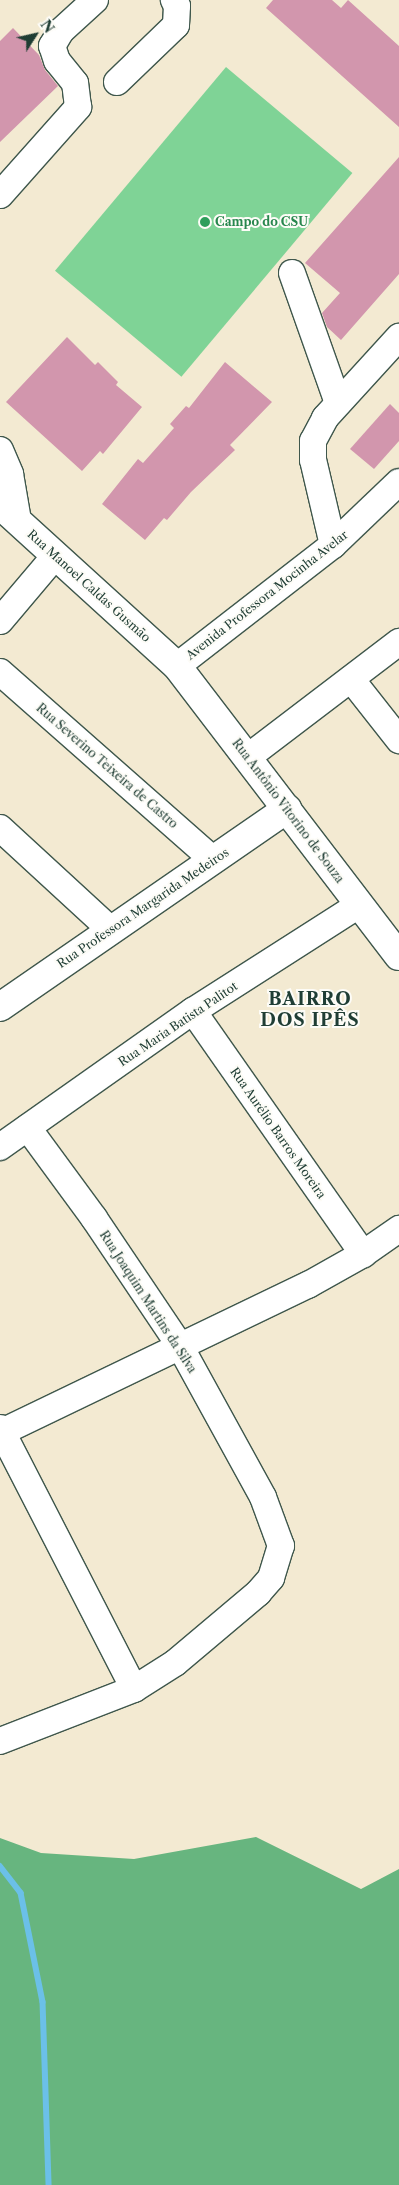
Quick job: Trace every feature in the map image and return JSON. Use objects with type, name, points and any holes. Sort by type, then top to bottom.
[{"type":"main road","name":"Rua Manoel Caldas Gusmão","points":[[9,513],[177,666]]},
{"type":"main road","name":"Rua Antônio Vitorino de Souza","points":[[177,666],[399,956]]},
{"type":"main road","name":"Rua Professora Margarida Medeiros","points":[[3,999],[111,930],[287,809]]},
{"type":"street","points":[[0,195],[78,107],[75,83],[57,61],[52,46],[61,31],[95,0]]},
{"type":"street","points":[[117,82],[176,25],[177,6],[174,0]]},
{"type":"street","points":[[292,273],[338,403]]},
{"type":"street","points":[[333,545],[312,450],[318,429],[338,403],[399,337]]},
{"type":"street","points":[[0,450],[10,474],[9,513]]},
{"type":"street","name":"Avenida Professora Mocinha Avelar","points":[[177,666],[333,545],[399,482]]},
{"type":"street","points":[[0,621],[55,556]]},
{"type":"street","points":[[248,757],[399,642]]},
{"type":"street","name":"Rua Severino Teixeira de Castro","points":[[0,672],[213,860]]},
{"type":"street","points":[[351,679],[399,740]]},
{"type":"street","points":[[0,828],[111,930]]},
{"type":"street","name":"Rua Maria Batista Palitot","points":[[0,1147],[193,1011],[359,905]]},
{"type":"street","name":"Rua Aurélio Barros Moreira","points":[[193,1011],[363,1254]]},
{"type":"street","name":"Rua Joaquim Martins da Silva","points":[[0,1741],[134,1689],[175,1663],[258,1593],[272,1578],[279,1560],[281,1546],[276,1526],[180,1346],[94,1218],[28,1128]]},
{"type":"street","points":[[134,1689],[1,1431],[308,1285],[363,1254],[399,1229]]},
{"type":"green space","name":"Campo do CSU","points":[[226,67],[352,173],[181,377],[55,271]]},
{"type":"green space","points":[[256,1837],[361,1889],[399,1869],[399,2185],[0,2185],[0,1838],[41,1853],[134,1859]]},
{"type":"building","points":[[273,0],[332,0],[341,8],[348,0],[399,46],[399,127],[266,8]]},
{"type":"building","points":[[13,28],[39,55],[45,70],[58,86],[0,142],[0,41]]},
{"type":"building","points":[[399,157],[399,274],[341,340],[327,327],[322,313],[340,293],[305,263]]},
{"type":"building","points":[[67,337],[95,365],[98,362],[118,382],[116,385],[142,407],[103,454],[100,451],[82,471],[6,402]]},
{"type":"building","points":[[225,362],[272,402],[230,445],[235,450],[191,492],[167,520],[164,518],[145,540],[102,504],[138,459],[143,463],[174,428],[170,424],[186,406],[189,408]]},
{"type":"building","points":[[390,404],[399,413],[399,441],[374,469],[350,449]]},
{"type":"waterway","points":[[0,1866],[21,1893],[43,2002],[49,2185]]},
{"type":"place","name":"Campo do CSU","points":[[205,222]]},
{"type":"district","name":"BAIRRO DOS IPÊS","points":[[310,1010]]}]
